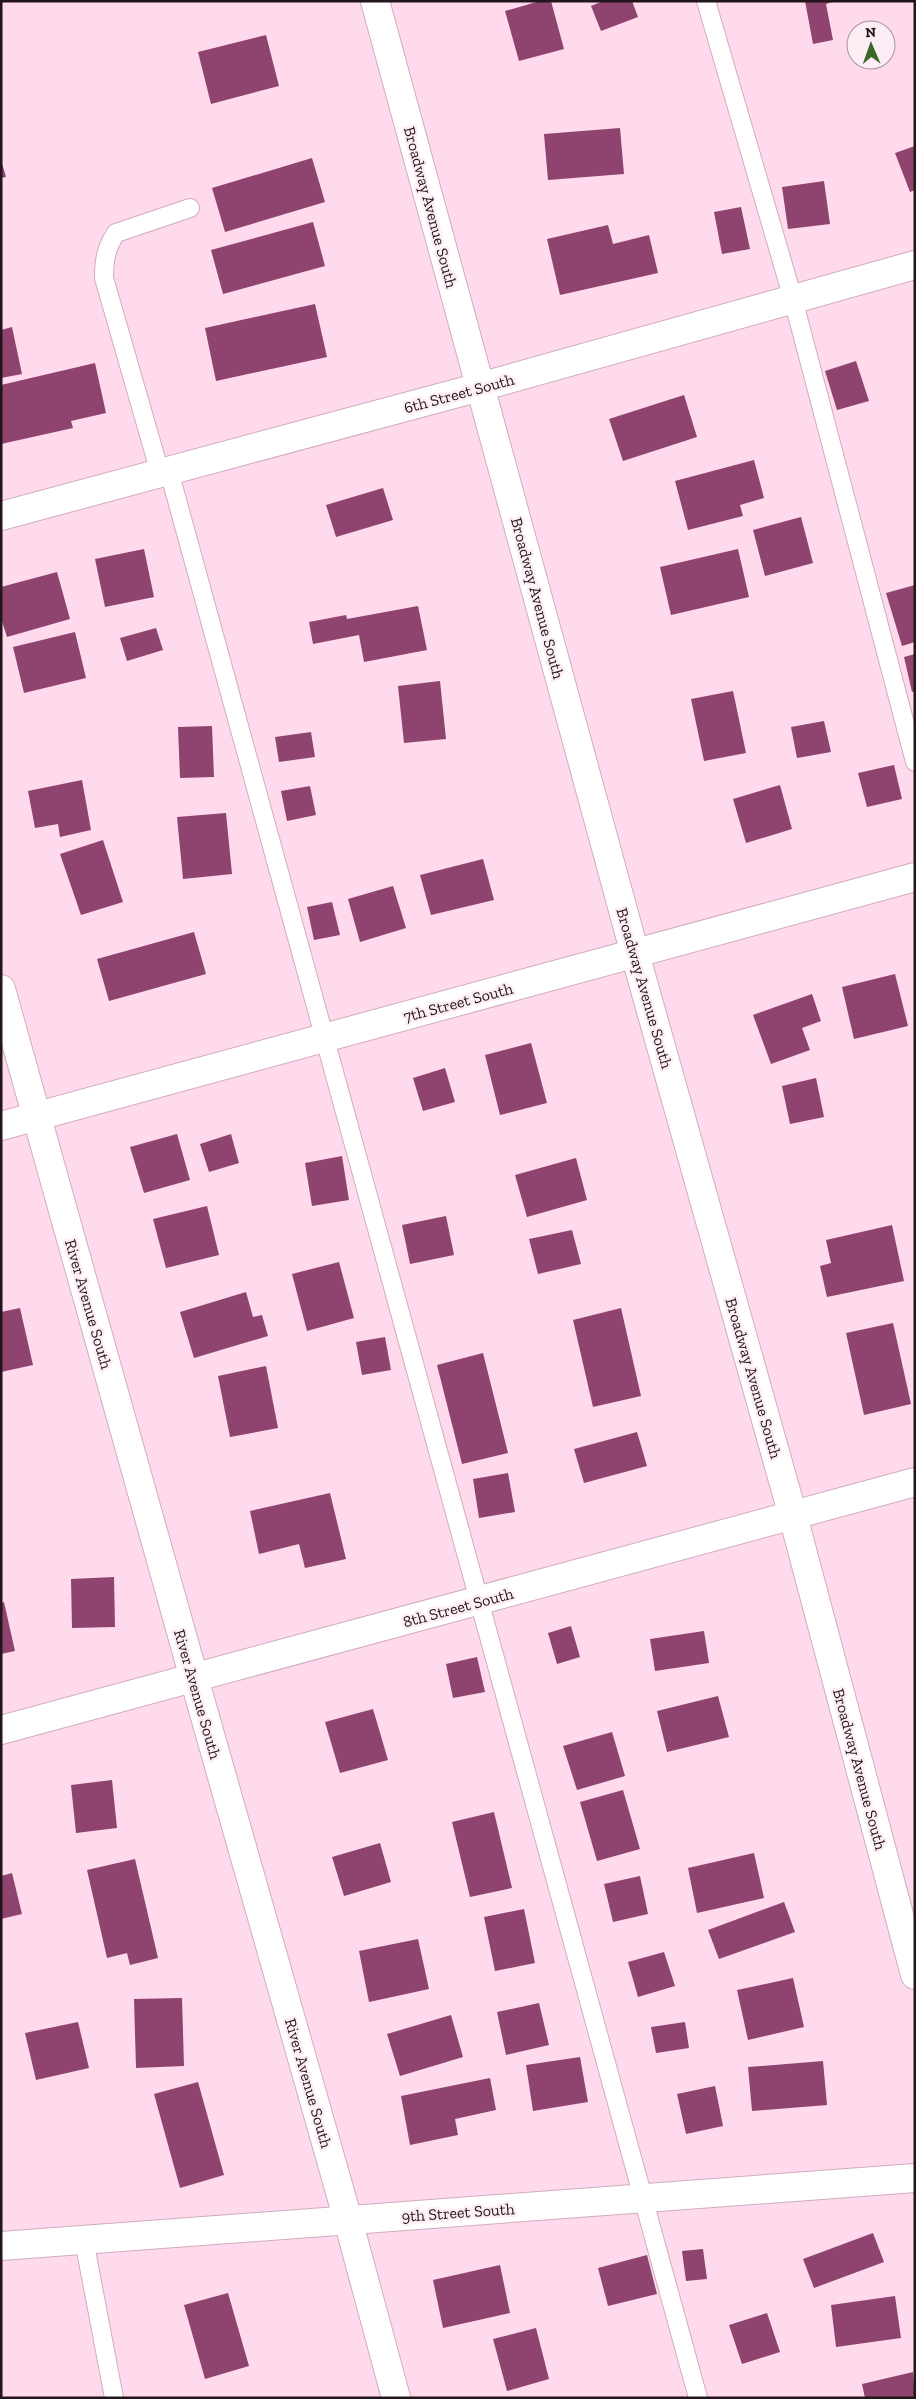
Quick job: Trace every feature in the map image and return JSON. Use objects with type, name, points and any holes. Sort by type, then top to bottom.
[{"type":"street","name":"Broadway Avenue South","points":[[375,1],[635,954],[793,1516],[915,1975]]},
{"type":"street","name":"6th Street South","points":[[1,516],[480,387],[915,265]]},
{"type":"street","name":"7th Street South","points":[[1,1126],[915,877]]},
{"type":"street","name":"River Avenue South","points":[[1,989],[348,2220],[396,2398]]},
{"type":"street","name":"8th Street South","points":[[1,1730],[915,1482]]},
{"type":"street","name":"9th Street South","points":[[1,2246],[915,2178]]},
{"type":"lane","points":[[706,1],[793,299],[915,762]]},
{"type":"lane","points":[[190,208],[116,233],[104,261],[104,278],[164,472],[324,1038],[477,1601],[698,2398]]},
{"type":"lane","points":[[84,2240],[114,2398]]},
{"type":"building","points":[[540,1],[551,1],[564,49],[519,61],[505,11]]},
{"type":"building","points":[[603,1],[632,1],[638,17],[601,31],[591,6]]},
{"type":"building","points":[[805,1],[835,1],[826,4],[833,40],[813,44]]},
{"type":"building","points":[[266,35],[279,86],[211,104],[198,52]]},
{"type":"building","points":[[620,128],[624,174],[548,180],[544,134]]},
{"type":"building","points":[[915,146],[915,190],[910,192],[895,153]]},
{"type":"building","points":[[312,158],[325,202],[225,232],[212,188]]},
{"type":"building","points":[[1,160],[6,177],[1,178]]},
{"type":"building","points":[[824,181],[830,224],[788,229],[782,187]]},
{"type":"building","points":[[741,207],[750,249],[722,254],[714,212]]},
{"type":"building","points":[[313,222],[325,266],[223,294],[211,250]]},
{"type":"building","points":[[608,225],[613,244],[649,235],[658,273],[560,295],[547,239]]},
{"type":"building","points":[[315,304],[327,357],[216,381],[205,328]]},
{"type":"building","points":[[12,327],[22,374],[1,378],[1,330]]},
{"type":"building","points":[[856,361],[869,401],[837,410],[825,371]]},
{"type":"building","points":[[95,363],[106,413],[71,421],[73,428],[1,444],[1,385]]},
{"type":"building","points":[[684,395],[697,437],[623,461],[609,419]]},
{"type":"building","points":[[754,460],[764,498],[740,505],[743,516],[688,530],[675,481]]},
{"type":"building","points":[[383,488],[393,520],[336,537],[326,505]]},
{"type":"building","points":[[801,517],[813,563],[765,576],[753,530]]},
{"type":"building","points":[[144,549],[154,597],[105,607],[95,559]]},
{"type":"building","points":[[738,549],[749,597],[671,615],[660,567]]},
{"type":"building","points":[[57,572],[70,619],[7,637],[1,618],[1,587]]},
{"type":"building","points":[[915,585],[915,642],[902,646],[886,593]]},
{"type":"building","points":[[418,606],[427,650],[364,662],[359,635],[313,644],[309,622],[346,615],[347,619]]},
{"type":"building","points":[[156,628],[163,650],[127,661],[120,638]]},
{"type":"building","points":[[75,632],[86,678],[24,693],[13,647]]},
{"type":"building","points":[[915,654],[915,691],[912,692],[904,657]]},
{"type":"building","points":[[440,681],[446,739],[404,743],[398,686]]},
{"type":"building","points":[[733,691],[746,753],[704,761],[691,699]]},
{"type":"building","points":[[824,721],[831,752],[797,758],[791,727]]},
{"type":"building","points":[[212,726],[214,777],[180,778],[178,727]]},
{"type":"building","points":[[311,732],[315,757],[279,762],[275,737]]},
{"type":"building","points":[[894,765],[902,799],[867,807],[858,773]]},
{"type":"building","points":[[82,780],[91,830],[60,837],[58,824],[35,828],[28,791]]},
{"type":"building","points":[[780,785],[792,829],[746,843],[733,799]]},
{"type":"building","points":[[310,786],[316,815],[287,821],[281,791]]},
{"type":"building","points":[[226,813],[232,874],[183,879],[177,817]]},
{"type":"building","points":[[103,840],[123,902],[81,915],[60,854]]},
{"type":"building","points":[[483,859],[494,900],[431,915],[420,875]]},
{"type":"building","points":[[393,886],[406,928],[360,942],[348,899]]},
{"type":"building","points":[[332,902],[340,935],[314,940],[307,907]]},
{"type":"building","points":[[194,932],[206,974],[109,1001],[97,959]]},
{"type":"building","points":[[895,974],[908,1026],[854,1039],[842,987]]},
{"type":"building","points":[[812,994],[821,1021],[802,1028],[810,1050],[771,1064],[753,1015]]},
{"type":"building","points":[[531,1043],[547,1103],[500,1115],[485,1055]]},
{"type":"building","points":[[445,1068],[455,1102],[423,1111],[413,1078]]},
{"type":"building","points":[[816,1078],[824,1117],[790,1124],[782,1086]]},
{"type":"building","points":[[177,1134],[190,1180],[144,1193],[130,1147]]},
{"type":"building","points":[[231,1134],[239,1163],[209,1172],[200,1144]]},
{"type":"building","points":[[342,1156],[349,1200],[312,1206],[305,1163]]},
{"type":"building","points":[[576,1158],[587,1200],[527,1217],[515,1175]]},
{"type":"building","points":[[207,1206],[219,1255],[166,1268],[153,1219]]},
{"type":"building","points":[[446,1216],[454,1255],[410,1264],[402,1225]]},
{"type":"building","points":[[892,1225],[904,1281],[827,1297],[820,1266],[831,1263],[826,1240]]},
{"type":"building","points":[[572,1230],[581,1264],[538,1274],[529,1239]]},
{"type":"building","points":[[339,1262],[354,1318],[307,1331],[292,1274]]},
{"type":"building","points":[[246,1292],[253,1317],[262,1315],[268,1336],[194,1358],[180,1312]]},
{"type":"building","points":[[20,1308],[33,1365],[1,1372],[1,1312]]},
{"type":"building","points":[[621,1308],[641,1396],[593,1407],[573,1320]]},
{"type":"building","points":[[893,1323],[911,1404],[864,1415],[846,1333]]},
{"type":"building","points":[[385,1337],[391,1370],[362,1375],[356,1342]]},
{"type":"building","points":[[483,1353],[508,1453],[462,1464],[437,1365]]},
{"type":"building","points":[[266,1366],[278,1428],[230,1437],[218,1376]]},
{"type":"building","points":[[637,1432],[647,1466],[584,1483],[574,1449]]},
{"type":"building","points":[[508,1473],[515,1512],[479,1518],[473,1479]]},
{"type":"building","points":[[330,1493],[346,1559],[305,1568],[299,1544],[259,1554],[250,1511]]},
{"type":"building","points":[[114,1577],[115,1627],[72,1628],[71,1579]]},
{"type":"building","points":[[4,1602],[15,1651],[1,1654],[1,1603]]},
{"type":"building","points":[[571,1626],[580,1657],[557,1664],[548,1633]]},
{"type":"building","points":[[704,1631],[709,1663],[655,1671],[650,1639]]},
{"type":"building","points":[[477,1657],[485,1692],[453,1698],[446,1664]]},
{"type":"building","points":[[718,1696],[729,1737],[667,1752],[657,1711]]},
{"type":"building","points":[[373,1709],[388,1760],[340,1773],[325,1722]]},
{"type":"building","points":[[612,1732],[625,1776],[577,1790],[563,1746]]},
{"type":"building","points":[[112,1780],[117,1828],[76,1833],[71,1785]]},
{"type":"building","points":[[623,1790],[640,1849],[597,1861],[580,1802]]},
{"type":"building","points":[[494,1812],[512,1888],[470,1897],[452,1822]]},
{"type":"building","points":[[380,1843],[391,1882],[344,1896],[332,1857]]},
{"type":"building","points":[[754,1853],[764,1898],[697,1913],[688,1868]]},
{"type":"building","points":[[135,1859],[158,1958],[130,1965],[127,1953],[107,1958],[87,1870]]},
{"type":"building","points":[[12,1873],[22,1914],[1,1919],[1,1876]]},
{"type":"building","points":[[640,1876],[648,1914],[613,1922],[604,1884]]},
{"type":"building","points":[[784,1902],[795,1932],[719,1959],[708,1930]]},
{"type":"building","points":[[524,1909],[535,1963],[495,1971],[484,1917]]},
{"type":"building","points":[[418,1939],[429,1989],[369,2002],[359,1951]]},
{"type":"building","points":[[664,1952],[675,1986],[638,1997],[628,1962]]},
{"type":"building","points":[[793,1978],[804,2027],[748,2040],[737,1990]]},
{"type":"building","points":[[182,1998],[184,2066],[136,2068],[134,1999]]},
{"type":"building","points":[[539,2003],[549,2045],[506,2055],[497,2012]]},
{"type":"building","points":[[451,2015],[463,2057],[400,2076],[387,2034]]},
{"type":"building","points":[[78,2022],[89,2068],[36,2080],[25,2033]]},
{"type":"building","points":[[685,2022],[689,2048],[656,2053],[651,2027]]},
{"type":"building","points":[[580,2057],[588,2102],[533,2111],[526,2065]]},
{"type":"building","points":[[823,2061],[827,2105],[752,2111],[748,2067]]},
{"type":"building","points":[[490,2078],[496,2110],[455,2119],[458,2135],[410,2145],[401,2096]]},
{"type":"building","points":[[198,2082],[224,2175],[180,2188],[154,2094]]},
{"type":"building","points":[[715,2086],[723,2126],[686,2134],[677,2094]]},
{"type":"building","points":[[873,2233],[884,2262],[814,2288],[803,2259]]},
{"type":"building","points":[[703,2249],[707,2279],[686,2281],[682,2251]]},
{"type":"building","points":[[647,2255],[657,2294],[608,2306],[598,2268]]},
{"type":"building","points":[[500,2265],[510,2313],[443,2328],[433,2280]]},
{"type":"building","points":[[228,2293],[249,2366],[205,2379],[184,2305]]},
{"type":"building","points":[[895,2296],[901,2338],[836,2347],[831,2305]]},
{"type":"building","points":[[767,2313],[780,2352],[742,2364],[729,2325]]},
{"type":"building","points":[[536,2328],[549,2379],[507,2391],[493,2339]]},
{"type":"building","points":[[913,2372],[915,2398],[865,2398],[862,2384]]}]
